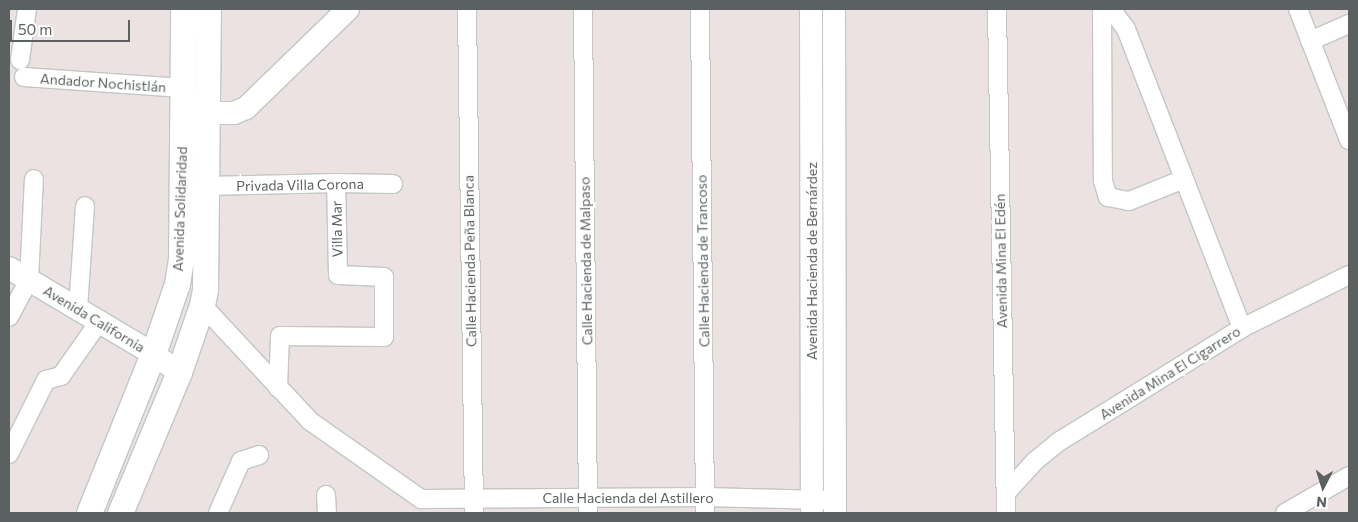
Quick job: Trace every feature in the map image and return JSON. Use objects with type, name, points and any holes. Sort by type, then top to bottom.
[{"type":"main road","name":"Avenida Solidaridad","points":[[89,513],[173,301],[181,259],[184,9]]},
{"type":"main road","name":"Avenida Solidaridad","points":[[120,513],[178,372],[202,305],[207,262],[206,113],[208,9]]},
{"type":"street","name":"Andador Nochistlán","points":[[27,9],[22,69],[183,88]]},
{"type":"street","points":[[206,113],[234,113],[246,108],[348,9]]},
{"type":"street","name":"Calle Hacienda Peña Blanca","points":[[467,9],[474,506]]},
{"type":"street","name":"Calle Hacienda de Malpaso","points":[[583,9],[588,506]]},
{"type":"street","name":"Calle Hacienda de Trancoso","points":[[700,9],[705,505]]},
{"type":"street","name":"Avenida Hacienda de Bernárdez","points":[[811,9],[812,507]]},
{"type":"street","name":"Avenida Hacienda de Bernárdez","points":[[834,9],[835,507]]},
{"type":"street","name":"Avenida Mina El Edén","points":[[997,9],[1006,513]]},
{"type":"street","points":[[1102,9],[1103,181],[1108,196],[1129,201],[1184,179]]},
{"type":"street","points":[[1111,9],[1126,29],[1242,328]]},
{"type":"street","points":[[1298,9],[1349,140]]},
{"type":"street","points":[[1310,41],[1349,24]]},
{"type":"street","points":[[9,317],[29,280],[34,179]]},
{"type":"street","name":"Privada Villa Corona","points":[[207,186],[336,183],[393,184]]},
{"type":"street","name":"Villa Mar","points":[[278,388],[280,336],[384,337],[384,277],[338,275],[336,183]]},
{"type":"street","points":[[78,309],[85,206]]},
{"type":"street","name":"Avenida California","points":[[9,268],[153,354],[178,372]]},
{"type":"street","name":"Avenida Mina El Cigarrero","points":[[1006,493],[1035,461],[1060,442],[1242,328],[1349,275]]},
{"type":"street","points":[[202,305],[278,388]]},
{"type":"street","points":[[9,454],[46,380],[61,376],[99,322]]},
{"type":"street","name":"Calle Hacienda del Astillero","points":[[278,388],[310,421],[421,499],[474,506],[705,505],[835,507]]},
{"type":"street","points":[[218,513],[241,461],[259,455]]},
{"type":"street","points":[[1286,513],[1349,476]]},
{"type":"street","points":[[326,495],[327,513]]}]
